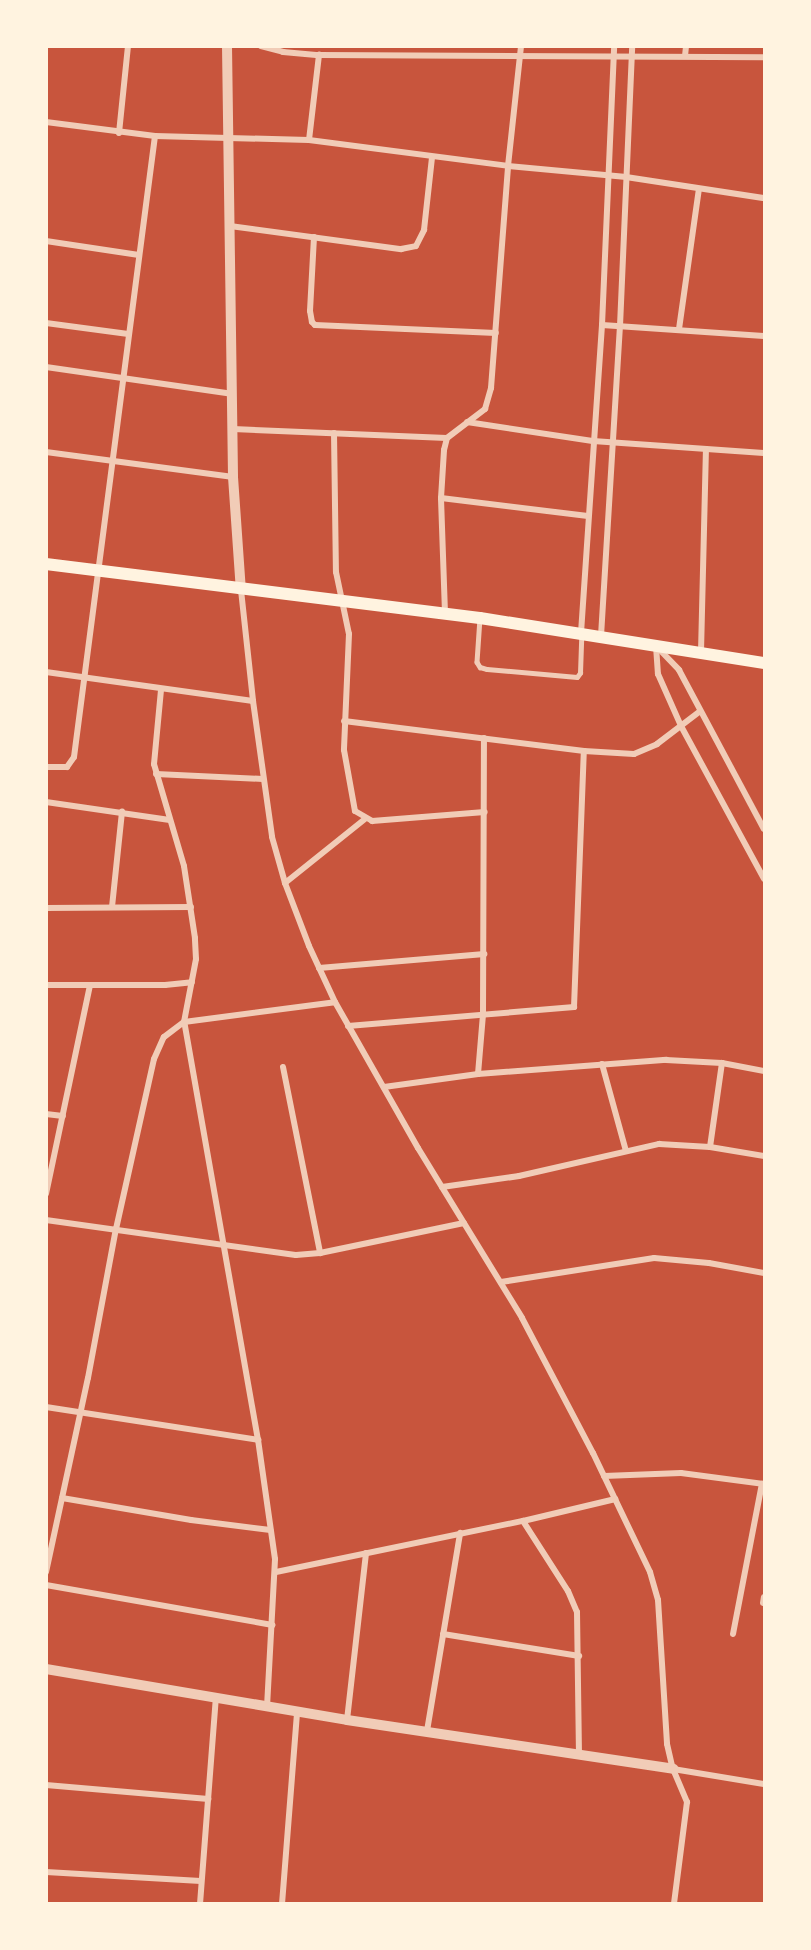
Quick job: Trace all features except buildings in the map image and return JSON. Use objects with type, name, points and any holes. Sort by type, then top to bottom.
[{"type":"main road","points":[[46,564],[480,618],[765,663]]},
{"type":"street","points":[[118,133],[128,46]]},
{"type":"street","points":[[227,46],[233,477],[253,701],[272,837],[285,883],[335,1002],[442,1187],[501,1282],[604,1476],[650,1572],[658,1599],[665,1728],[673,1769],[685,1791],[687,1809],[674,1904]]},
{"type":"street","points":[[261,46],[283,52],[319,55],[521,57],[613,54],[765,57]]},
{"type":"street","points":[[233,429],[447,438],[482,412],[488,401],[496,333],[508,166],[521,46]]},
{"type":"street","points":[[581,633],[602,325],[614,46]]},
{"type":"street","points":[[601,636],[620,326],[632,46]]},
{"type":"street","points":[[685,56],[686,46]]},
{"type":"street","points":[[309,140],[319,55]]},
{"type":"street","points":[[46,122],[155,136],[309,140],[508,166],[626,177],[765,198]]},
{"type":"street","points":[[46,767],[67,767],[74,757],[155,136]]},
{"type":"street","points":[[230,226],[401,249],[416,246],[421,241],[424,230],[432,156]]},
{"type":"street","points":[[679,328],[699,189]]},
{"type":"street","points":[[314,237],[310,311],[312,322],[315,325],[496,333]]},
{"type":"street","points":[[46,241],[139,255]]},
{"type":"street","points":[[46,323],[128,334]]},
{"type":"street","points":[[602,325],[679,328],[765,336]]},
{"type":"street","points":[[46,367],[233,394]]},
{"type":"street","points":[[467,422],[593,441],[765,453]]},
{"type":"street","points":[[334,433],[336,572],[349,634],[344,721],[345,750],[351,799],[355,811],[365,819],[372,821],[485,812]]},
{"type":"street","points":[[446,614],[441,498],[447,438]]},
{"type":"street","points":[[701,652],[706,449]]},
{"type":"street","points":[[46,452],[233,477]]},
{"type":"street","points":[[441,498],[588,516]]},
{"type":"street","points":[[656,645],[679,670],[699,712],[765,829]]},
{"type":"street","points":[[656,645],[658,674],[681,726],[765,879]]},
{"type":"street","points":[[46,672],[161,690],[253,701]]},
{"type":"street","points":[[161,690],[154,745],[156,774],[184,866],[196,959],[184,1022],[258,1440],[276,1572],[267,1707]]},
{"type":"street","points":[[344,721],[584,751],[634,754],[644,752],[699,712]]},
{"type":"street","points":[[478,1074],[483,1014],[484,738]]},
{"type":"street","points":[[348,1026],[574,1007],[584,751]]},
{"type":"street","points":[[156,774],[263,779]]},
{"type":"street","points":[[46,802],[170,820]]},
{"type":"street","points":[[112,906],[122,812]]},
{"type":"street","points":[[285,883],[365,819]]},
{"type":"street","points":[[46,908],[191,907]]},
{"type":"street","points":[[319,968],[484,954]]},
{"type":"street","points":[[46,985],[90,986],[192,982]]},
{"type":"street","points":[[46,1194],[90,986]]},
{"type":"street","points":[[46,1572],[81,1412],[116,1229],[154,1059],[164,1037],[184,1022],[335,1002]]},
{"type":"street","points":[[384,1087],[478,1074],[602,1064],[693,1060],[765,1071]]},
{"type":"street","points":[[710,1147],[722,1063]]},
{"type":"street","points":[[602,1064],[626,1151]]},
{"type":"street","points":[[283,1067],[321,1252]]},
{"type":"street","points":[[46,1114],[63,1116]]},
{"type":"street","points":[[442,1187],[519,1176],[659,1144],[710,1147],[765,1156]]},
{"type":"street","points":[[46,1220],[278,1254],[321,1252],[464,1223]]},
{"type":"street","points":[[501,1282],[654,1258],[710,1263],[765,1274]]},
{"type":"street","points":[[46,1407],[258,1440]]},
{"type":"street","points":[[604,1476],[681,1473],[764,1484],[733,1634]]},
{"type":"street","points":[[62,1497],[191,1520],[270,1530]]},
{"type":"street","points":[[276,1572],[523,1521],[615,1499]]},
{"type":"street","points":[[523,1521],[574,1602],[579,1622],[579,1754]]},
{"type":"street","points":[[426,1731],[460,1533]]},
{"type":"street","points":[[347,1720],[366,1553]]},
{"type":"street","points":[[46,1585],[273,1625]]},
{"type":"street","points":[[443,1634],[579,1656]]},
{"type":"street","points":[[46,1669],[347,1720],[765,1784]]},
{"type":"street","points":[[200,1904],[216,1698]]},
{"type":"street","points":[[282,1904],[297,1712]]},
{"type":"street","points":[[46,1785],[208,1799]]},
{"type":"street","points":[[46,1872],[201,1881]]},
{"type":"lane","points":[[480,618],[477,662],[480,667],[487,669],[577,677],[580,673],[581,633]]}]
